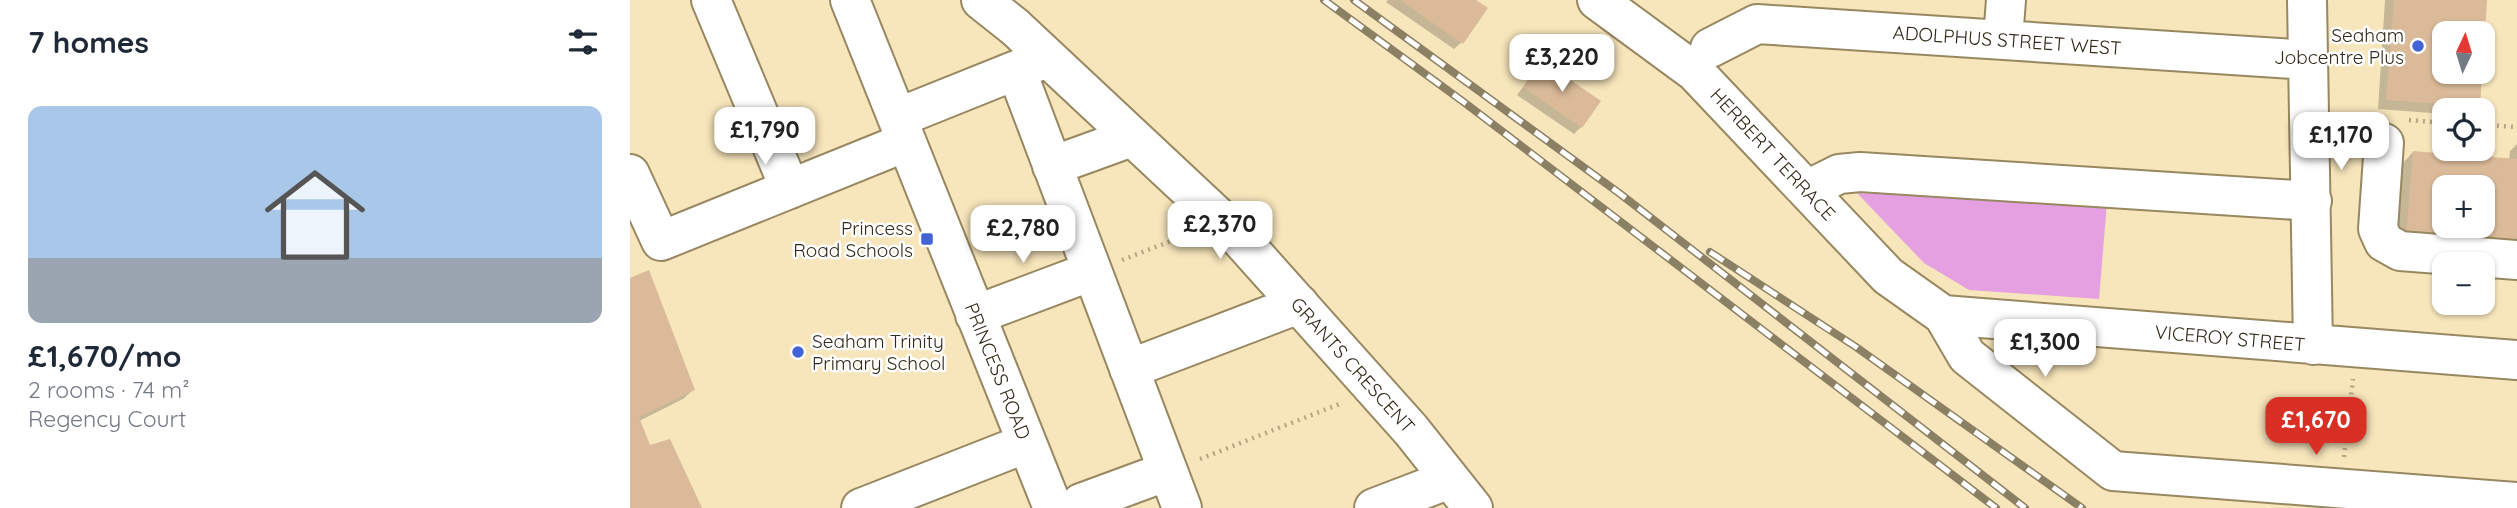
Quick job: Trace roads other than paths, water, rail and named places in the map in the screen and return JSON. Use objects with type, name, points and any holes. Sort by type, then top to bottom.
[{"type":"street","points":[[710,0],[790,189]]},
{"type":"street","name":"PRINCESS ROAD","points":[[850,0],[1027,443],[1067,505]]},
{"type":"street","name":"GRANTS CRESCENT","points":[[981,0],[1032,65],[1132,136],[1222,221],[1375,390],[1462,494]]},
{"type":"street","name":"HERBERT TERRACE","points":[[1597,0],[1695,72],[1888,276],[1943,315]]},
{"type":"street","points":[[2003,39],[2006,0]]},
{"type":"street","points":[[2307,0],[2313,345]]},
{"type":"street","name":"ADOLPHUS STREET WEST","points":[[1710,48],[1757,24],[2309,60]]},
{"type":"street","points":[[630,174],[661,241],[790,189],[1032,65],[1052,166],[1182,508]]},
{"type":"street","points":[[1052,166],[1132,136]]},
{"type":"street","points":[[2384,143],[2378,229],[2384,242],[2400,251],[2517,260]]},
{"type":"street","points":[[1807,190],[1839,174],[1860,172],[2312,201]]},
{"type":"street","points":[[975,315],[1092,271]]},
{"type":"street","points":[[1129,369],[1299,304]]},
{"type":"street","points":[[1943,315],[1967,356],[2113,471],[2515,504]]},
{"type":"street","name":"VICEROY STREET","points":[[1943,315],[2517,360]]},
{"type":"street","points":[[861,508],[908,499],[1027,443]]},
{"type":"street","points":[[1067,505],[1168,471]]},
{"type":"street","points":[[1374,508],[1462,494]]},
{"type":"railway","points":[[1324,0],[1465,103],[1996,508]]},
{"type":"railway","points":[[1354,0],[1619,193],[2025,508]]},
{"type":"railway","points":[[1710,252],[1856,347],[2082,508]]},
{"type":"place","name":"Seaham Jobcentre Plus","points":[[2418,46]]},
{"type":"place","name":"Princess Road Schools","points":[[927,239]]},
{"type":"place","name":"Seaham Trinity Primary School","points":[[798,352]]}]
